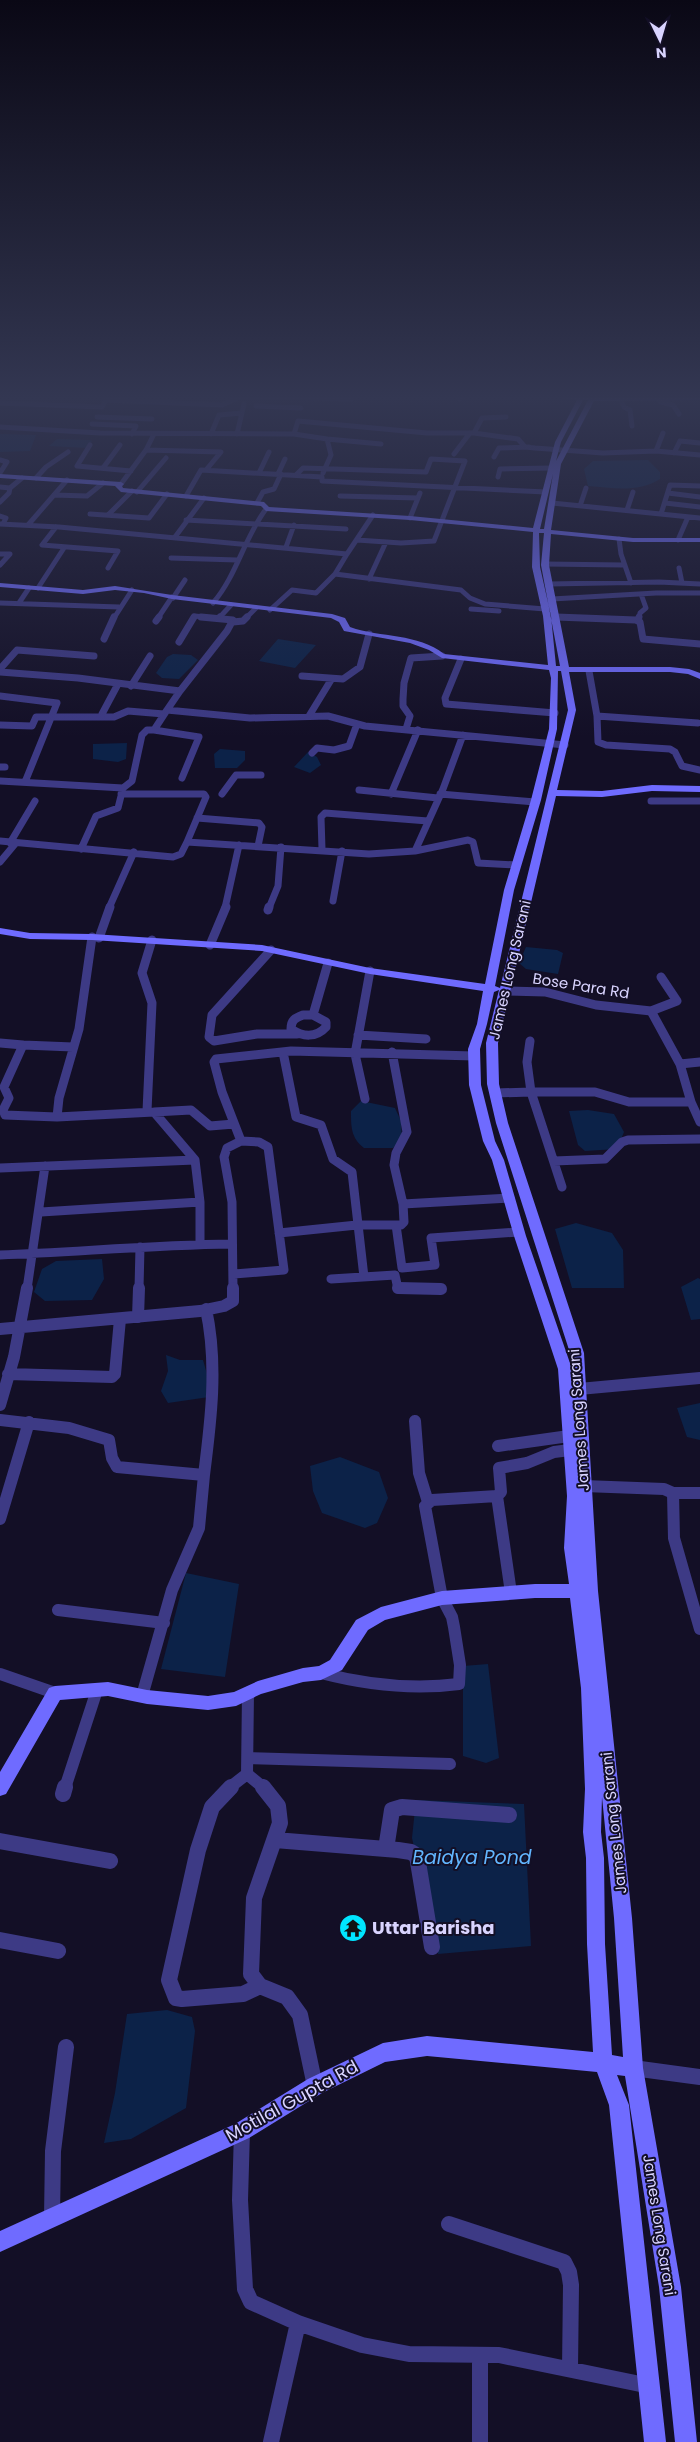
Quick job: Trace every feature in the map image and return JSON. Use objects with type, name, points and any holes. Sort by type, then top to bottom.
[{"type":"main road","points":[[296,510],[410,518],[619,539],[700,540]]},
{"type":"main road","name":"James Long Sarani","points":[[545,510],[542,531],[548,596],[559,669],[572,710],[554,793],[492,1043],[495,1093],[502,1123],[577,1353],[584,1486],[584,1591]]},
{"type":"main road","points":[[542,531],[534,554],[548,596]]},
{"type":"main road","points":[[0,585],[83,592],[115,588],[152,592],[172,598],[332,616],[342,620],[347,629],[422,644],[442,656],[461,659],[589,672],[668,670],[692,672],[700,677]]},
{"type":"main road","points":[[559,669],[555,678],[556,713],[535,802],[509,890],[474,1056],[475,1085],[484,1124],[566,1369],[569,1443],[574,1496],[572,1548],[584,1591],[589,1640],[589,1688],[594,1789],[592,1832],[595,1858],[596,1944],[603,2063],[619,2104],[656,2442]]},
{"type":"main road","points":[[554,793],[602,794],[652,788],[700,789]]},
{"type":"main road","points":[[516,867],[534,873]]},
{"type":"main road","points":[[0,931],[30,936],[152,940],[271,950],[370,971],[504,991]]},
{"type":"main road","points":[[2,1780],[55,1693],[108,1689],[142,1696],[208,1703],[236,1699],[258,1688],[303,1675],[321,1673],[336,1665],[362,1625],[381,1614],[442,1598],[511,1593],[584,1591]]},
{"type":"main road","name":"James Long Sarani","points":[[589,1640],[623,1918],[633,2068],[670,2287],[686,2442]]},
{"type":"main road","name":"Motilal Gupta Rd","points":[[0,2242],[242,2131],[315,2086],[383,2053],[427,2046],[603,2063],[633,2068]]},
{"type":"street","points":[[28,525],[41,510]]},
{"type":"street","points":[[108,515],[114,510]]},
{"type":"street","points":[[90,514],[149,518],[155,510]]},
{"type":"street","points":[[175,537],[194,510]]},
{"type":"street","points":[[213,603],[223,590],[254,524],[265,510]]},
{"type":"street","points":[[410,518],[413,510]]},
{"type":"street","points":[[357,540],[426,543],[434,541],[445,510]]},
{"type":"street","points":[[627,510],[700,518]]},
{"type":"street","points":[[661,514],[662,510]]},
{"type":"street","points":[[270,610],[292,590],[316,593],[335,574],[373,515]]},
{"type":"street","points":[[0,516],[6,518],[2,524]]},
{"type":"street","points":[[678,540],[688,517]]},
{"type":"street","points":[[186,520],[294,525],[346,530]]},
{"type":"street","points":[[2,524],[175,537],[347,554]]},
{"type":"street","points":[[286,547],[294,525]]},
{"type":"street","points":[[56,527],[42,545],[118,551],[108,568]]},
{"type":"street","points":[[619,539],[624,565],[631,583]]},
{"type":"street","points":[[369,579],[386,542]]},
{"type":"street","points":[[38,588],[64,548]]},
{"type":"street","points":[[0,554],[10,554],[0,565]]},
{"type":"street","points":[[171,558],[238,560]]},
{"type":"street","points":[[545,564],[624,565]]},
{"type":"street","points":[[679,568],[682,583]]},
{"type":"street","points":[[335,574],[462,590],[471,599],[520,609]]},
{"type":"street","points":[[156,621],[186,580]]},
{"type":"street","points":[[576,584],[580,599]]},
{"type":"street","points":[[472,608],[504,611],[520,609],[576,584],[700,584]]},
{"type":"street","points":[[19,603],[28,588]]},
{"type":"street","points":[[104,639],[119,607],[132,590]]},
{"type":"street","points":[[548,596],[580,599],[641,594],[700,593]]},
{"type":"street","points":[[641,594],[646,608],[640,613],[638,621],[643,639],[700,644]]},
{"type":"street","points":[[548,596],[638,621]]},
{"type":"street","points":[[0,603],[119,607]]},
{"type":"street","points":[[219,618],[231,605]]},
{"type":"street","points":[[179,642],[193,617],[219,618],[233,622],[243,621],[256,608]]},
{"type":"street","points":[[154,730],[180,691],[233,622]]},
{"type":"street","points":[[302,676],[331,680],[343,679],[358,669],[369,634]]},
{"type":"street","points":[[0,671],[17,650],[94,656]]},
{"type":"street","points":[[131,686],[150,656]]},
{"type":"street","points":[[406,729],[410,716],[403,706],[404,683],[411,658],[442,656]]},
{"type":"street","points":[[0,659],[9,660]]},
{"type":"street","points":[[461,659],[451,680],[444,702],[446,704],[556,713]]},
{"type":"street","points":[[0,671],[180,691]]},
{"type":"street","points":[[589,672],[597,716],[597,740],[600,744],[670,749],[675,752],[682,766],[700,770]]},
{"type":"street","points":[[309,716],[331,680]]},
{"type":"street","points":[[105,717],[102,714],[118,684]]},
{"type":"street","points":[[0,696],[57,703],[25,782]]},
{"type":"street","points":[[0,725],[32,726],[36,717],[114,717],[128,711],[250,718],[309,716],[336,717],[357,724],[565,745]]},
{"type":"street","points":[[597,716],[698,722]]},
{"type":"street","points":[[312,753],[317,748],[334,750],[348,746],[357,724]]},
{"type":"street","points":[[81,849],[96,816],[115,811],[122,791],[132,781],[142,735],[147,730],[198,736],[182,778]]},
{"type":"street","points":[[391,794],[418,730]]},
{"type":"street","points":[[415,851],[440,796],[463,735]]},
{"type":"street","points":[[0,782],[25,782],[122,791],[226,794],[236,774],[261,774]]},
{"type":"street","points":[[360,790],[391,794],[535,802]]},
{"type":"street","points":[[0,841],[179,856],[206,797],[204,794]]},
{"type":"street","points":[[0,862],[29,814],[34,801]]},
{"type":"street","points":[[651,801],[700,801]]},
{"type":"street","points":[[322,849],[321,817],[325,813],[428,821]]},
{"type":"street","points":[[197,818],[262,824],[258,846]]},
{"type":"street","points":[[187,842],[388,854],[415,851],[468,840],[473,842],[478,863],[516,867]]},
{"type":"street","points":[[210,945],[226,907],[240,845]]},
{"type":"street","points":[[268,910],[278,886],[281,847]]},
{"type":"street","points":[[334,901],[342,851]]},
{"type":"street","points":[[57,1117],[59,1098],[82,1013],[96,938],[134,852]]},
{"type":"street","points":[[152,940],[143,964],[142,973],[152,1003],[150,1112],[195,1160],[200,1202],[200,1244]]},
{"type":"street","points":[[271,950],[212,1015],[209,1037],[214,1041],[256,1034],[301,1035],[322,1032],[326,1027],[326,1022],[312,1015],[295,1018],[291,1024],[291,1029],[301,1035]]},
{"type":"street","points":[[312,1015],[328,963]]},
{"type":"street","points":[[365,1099],[354,1054],[370,971]]},
{"type":"street","points":[[661,977],[678,1001],[652,1011],[680,1064],[691,1102],[700,1122]]},
{"type":"street","name":"Bose Para Rd","points":[[504,991],[545,992],[596,1006],[652,1011]]},
{"type":"street","points":[[301,1035],[303,1051]]},
{"type":"street","points":[[358,1035],[426,1039]]},
{"type":"street","points":[[530,1041],[526,1062],[531,1092],[562,1188]]},
{"type":"street","points":[[0,1043],[74,1048]]},
{"type":"street","points":[[23,1044],[2,1091],[9,1098],[3,1110],[5,1116],[57,1117],[190,1110],[210,1126],[234,1124]]},
{"type":"street","points":[[241,1141],[214,1062],[220,1058],[303,1051],[354,1054],[392,1052],[474,1056]]},
{"type":"street","points":[[283,1052],[296,1117],[321,1125],[332,1159],[352,1172],[364,1277]]},
{"type":"street","points":[[279,1233],[404,1222],[403,1204],[395,1172],[395,1155],[406,1140],[407,1132],[392,1052]]},
{"type":"street","points":[[680,1064],[700,1062]]},
{"type":"street","points":[[495,1093],[595,1092],[604,1093],[629,1102],[691,1102]]},
{"type":"street","points":[[554,1161],[605,1158],[622,1142],[628,1140],[700,1139]]},
{"type":"street","points":[[0,1329],[206,1310],[224,1306],[232,1301],[234,1274],[231,1244],[232,1202],[224,1157],[225,1150],[229,1145],[241,1141],[256,1140],[265,1142],[268,1147],[284,1270],[234,1274]]},
{"type":"street","points":[[0,1168],[195,1160]]},
{"type":"street","points":[[0,1405],[20,1327],[34,1254],[41,1212],[45,1166]]},
{"type":"street","points":[[403,1204],[510,1198]]},
{"type":"street","points":[[41,1212],[200,1202]]},
{"type":"street","points":[[396,1224],[402,1268],[435,1265],[431,1238],[519,1232]]},
{"type":"street","points":[[0,1255],[231,1244]]},
{"type":"street","points":[[138,1317],[140,1247]]},
{"type":"street","points":[[331,1280],[395,1276],[398,1289],[441,1289]]},
{"type":"street","points":[[142,1696],[172,1590],[199,1528],[213,1404],[210,1328],[206,1310]]},
{"type":"street","points":[[8,1374],[112,1377],[115,1374],[120,1319]]},
{"type":"street","points":[[579,1389],[700,1378]]},
{"type":"street","points":[[0,1420],[29,1422],[94,1433],[109,1440],[112,1458],[117,1467],[204,1475]]},
{"type":"street","points":[[0,1519],[29,1422]]},
{"type":"street","points":[[415,1422],[419,1480],[428,1502]]},
{"type":"street","points":[[498,1446],[569,1443]]},
{"type":"street","points":[[511,1593],[497,1496],[500,1492],[499,1468],[531,1462],[543,1454],[561,1449],[569,1443]]},
{"type":"street","points":[[584,1486],[664,1489],[673,1493],[700,1493]]},
{"type":"street","points":[[673,1493],[674,1538],[700,1628]]},
{"type":"street","points":[[321,1673],[354,1682],[376,1684],[459,1684],[460,1665],[454,1626],[452,1617],[442,1598],[425,1506],[432,1500],[460,1500],[497,1496]]},
{"type":"street","points":[[58,1610],[164,1623]]},
{"type":"street","points":[[0,1675],[55,1693]]},
{"type":"street","points":[[64,1794],[97,1690]]},
{"type":"street","points":[[248,1693],[247,1774],[221,1795],[212,1808],[198,1850],[170,1980],[173,1994],[176,1998],[182,1999],[243,1994],[260,1986]]},
{"type":"street","points":[[248,1758],[450,1764]]},
{"type":"street","points":[[247,1774],[264,1788],[278,1806],[280,1823],[254,1898],[251,1974],[260,1986],[287,1997],[300,2015],[315,2086]]},
{"type":"street","points":[[386,1849],[389,1818],[392,1810],[402,1807],[509,1815]]},
{"type":"street","points":[[275,1840],[386,1849],[411,1852],[417,1856],[432,1947]]},
{"type":"street","points":[[0,1841],[110,1861]]},
{"type":"street","points":[[0,1940],[58,1951]]},
{"type":"street","points":[[52,2217],[53,2151],[66,2047]]},
{"type":"street","points":[[633,2068],[700,2076]]},
{"type":"street","points":[[242,2131],[240,2200],[245,2289],[251,2302],[298,2323],[362,2344],[408,2354],[499,2355],[651,2386]]},
{"type":"street","points":[[449,2224],[564,2262],[569,2272],[571,2285],[570,2369]]},
{"type":"street","points":[[271,2442],[298,2323]]},
{"type":"street","points":[[480,2356],[480,2442]]},
{"type":"water","points":[[278,639],[316,645],[295,668],[259,661]]},
{"type":"water","points":[[173,654],[191,655],[198,660],[179,679],[162,678],[156,673],[167,657]]},
{"type":"water","points":[[127,743],[126,759],[118,762],[93,759],[93,744]]},
{"type":"water","points":[[220,749],[245,751],[245,760],[237,768],[215,768],[214,754]]},
{"type":"water","points":[[308,752],[317,757],[321,765],[310,773],[294,767]]},
{"type":"water","points":[[526,947],[557,950],[563,953],[558,974],[526,969],[519,963]]},
{"type":"water","points":[[361,1101],[395,1108],[401,1121],[402,1140],[393,1148],[364,1148],[356,1140],[352,1127],[351,1111]]},
{"type":"water","points":[[588,1110],[614,1114],[624,1132],[617,1149],[585,1151],[578,1145],[569,1111]]},
{"type":"water","points":[[576,1223],[612,1233],[623,1250],[624,1288],[572,1288],[555,1229]]},
{"type":"water","points":[[102,1259],[104,1279],[92,1300],[45,1301],[34,1292],[42,1269],[56,1261]]},
{"type":"water","points":[[698,1278],[700,1279],[700,1319],[691,1320],[681,1287]]},
{"type":"water","points":[[166,1355],[180,1360],[203,1360],[209,1381],[209,1397],[168,1403],[161,1391],[168,1371]]},
{"type":"water","points":[[700,1403],[700,1440],[687,1437],[677,1408]]},
{"type":"water","points":[[340,1457],[379,1472],[388,1498],[377,1523],[365,1528],[322,1513],[313,1491],[310,1466]]},
{"type":"water","points":[[186,1573],[239,1584],[225,1677],[161,1669]]},
{"type":"water","points":[[488,1664],[499,1758],[486,1763],[463,1756],[463,1666]]},
{"type":"water","name":"Baidya Pond","points":[[416,1800],[524,1804],[531,1946],[438,1954],[412,1838]]},
{"type":"water","points":[[167,2010],[192,2017],[195,2031],[186,2108],[131,2139],[104,2143],[115,2093],[127,2014]]},
{"type":"place","name":"Uttar Barisha","points":[[353,1928]]}]
